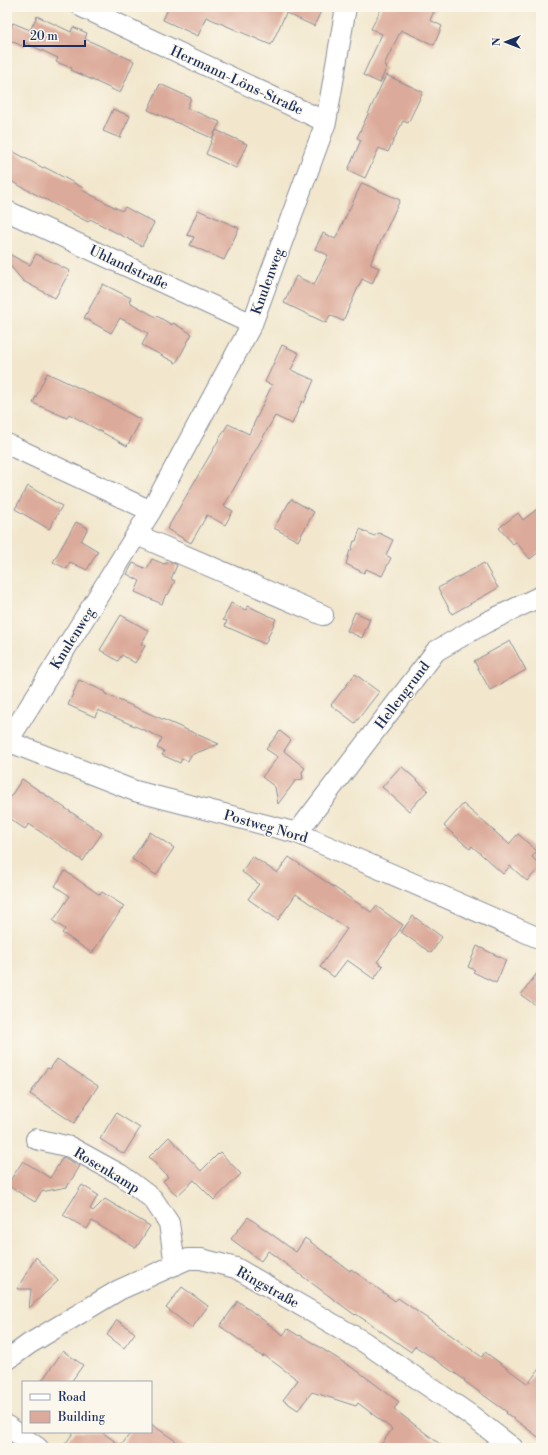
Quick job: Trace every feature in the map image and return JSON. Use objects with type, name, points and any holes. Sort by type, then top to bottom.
[{"type":"street","name":"Hermann-Löns-Straße","points":[[82,7],[326,122]]},
{"type":"street","name":"Knulenweg","points":[[7,741],[151,511],[252,324],[326,122],[346,7]]},
{"type":"street","name":"Uhlandstraße","points":[[7,210],[252,324]]},
{"type":"street","points":[[7,444],[151,511]]},
{"type":"street","points":[[137,534],[322,615]]},
{"type":"street","name":"Hellengrund","points":[[296,833],[436,651],[485,623],[541,596]]},
{"type":"street","name":"Postweg Nord","points":[[7,741],[135,791],[296,833],[541,939]]},
{"type":"street","name":"Rosenkamp","points":[[36,1139],[70,1147],[121,1175],[153,1199],[169,1223],[175,1265]]},
{"type":"street","name":"Ringstraße","points":[[7,1360],[29,1344],[119,1290],[188,1259],[201,1259],[236,1268],[364,1342],[470,1414],[513,1448]]},
{"type":"street","points":[[7,1426],[38,1448]]},
{"type":"building","points":[[169,7],[323,7],[314,26],[286,13],[271,45],[206,17],[198,36],[163,20]]},
{"type":"building","points":[[382,7],[436,7],[430,20],[442,26],[434,45],[401,30],[384,65],[387,66],[380,83],[363,75],[382,34],[371,29]]},
{"type":"building","points":[[37,16],[71,32],[73,27],[87,33],[85,39],[134,61],[120,93],[71,70],[72,68],[56,62],[58,58],[26,43],[24,47],[7,39],[7,35],[13,23],[30,30]]},
{"type":"building","points":[[386,75],[423,92],[408,123],[403,121],[388,152],[379,148],[365,178],[348,170],[361,140],[357,138]]},
{"type":"building","points":[[160,84],[191,98],[187,108],[220,122],[212,138],[148,110]]},
{"type":"building","points":[[113,109],[130,116],[120,138],[103,131]]},
{"type":"building","points":[[216,130],[247,144],[236,168],[206,154]]},
{"type":"building","points":[[7,148],[43,168],[44,167],[52,171],[83,188],[82,190],[122,211],[125,207],[154,223],[142,246],[90,219],[88,222],[7,179]]},
{"type":"building","points":[[362,183],[400,200],[370,264],[379,268],[372,284],[362,279],[343,321],[330,315],[326,323],[284,303],[296,276],[314,285],[328,255],[315,249],[323,233],[335,239]]},
{"type":"building","points":[[198,210],[239,228],[224,260],[190,245],[194,237],[187,235]]},
{"type":"building","points":[[7,253],[30,265],[36,254],[70,271],[55,298],[23,281],[7,262]]},
{"type":"building","points":[[103,284],[131,298],[129,302],[172,325],[173,323],[192,334],[176,363],[142,345],[148,333],[120,318],[111,333],[84,318]]},
{"type":"building","points":[[282,345],[299,353],[291,370],[314,380],[304,403],[302,401],[292,424],[275,416],[224,506],[233,511],[225,525],[207,515],[191,543],[167,529],[228,424],[249,434],[272,385],[265,382]]},
{"type":"building","points":[[47,373],[107,401],[141,420],[127,446],[69,414],[67,418],[33,403]]},
{"type":"building","points":[[28,486],[62,506],[49,529],[15,509]]},
{"type":"building","points":[[291,499],[314,512],[298,541],[274,528]]},
{"type":"building","points":[[541,506],[541,550],[530,559],[516,542],[513,544],[499,528],[518,513],[523,520]]},
{"type":"building","points":[[76,522],[88,528],[81,541],[98,551],[87,570],[70,562],[67,569],[53,562]]},
{"type":"building","points":[[360,529],[374,536],[379,533],[393,540],[386,555],[391,558],[382,576],[366,569],[364,573],[346,564],[350,550],[351,551],[354,541],[356,541]]},
{"type":"building","points":[[152,559],[164,564],[171,562],[177,565],[171,579],[175,581],[168,595],[166,594],[162,604],[135,592],[140,581],[127,574],[133,563],[147,569]]},
{"type":"building","points":[[484,563],[498,588],[452,614],[438,588]]},
{"type":"building","points":[[231,603],[246,610],[248,606],[276,619],[265,644],[225,626],[227,621],[223,620]]},
{"type":"building","points":[[355,612],[370,619],[362,638],[347,631]]},
{"type":"building","points":[[121,615],[149,631],[141,644],[145,646],[135,663],[122,655],[118,661],[100,650]]},
{"type":"building","points":[[510,641],[526,670],[490,690],[474,661]]},
{"type":"building","points":[[355,674],[379,692],[355,723],[331,705]]},
{"type":"building","points":[[79,680],[106,692],[105,694],[219,744],[191,755],[188,761],[182,758],[180,763],[162,755],[164,751],[157,748],[162,738],[98,710],[95,717],[68,705]]},
{"type":"building","points":[[280,731],[291,740],[284,751],[305,768],[302,772],[303,779],[296,780],[278,804],[275,787],[262,777],[278,757],[266,749]]},
{"type":"building","points":[[401,766],[428,790],[409,811],[382,787]]},
{"type":"building","points":[[22,779],[102,833],[83,861],[29,824],[25,829],[7,817],[7,802]]},
{"type":"building","points":[[463,804],[509,844],[518,834],[537,851],[532,857],[541,866],[527,881],[510,866],[503,874],[472,846],[470,849],[444,826]]},
{"type":"building","points":[[150,832],[174,848],[156,875],[132,859]]},
{"type":"building","points":[[252,856],[277,873],[289,857],[371,912],[376,906],[403,925],[377,962],[383,966],[374,979],[347,960],[334,977],[320,967],[347,929],[296,894],[278,920],[248,899],[259,884],[242,872]]},
{"type":"building","points":[[65,871],[100,895],[102,892],[124,906],[92,953],[62,933],[65,929],[53,921],[70,896],[55,886]]},
{"type":"building","points":[[413,916],[442,937],[431,953],[401,932]]},
{"type":"building","points":[[477,946],[506,960],[496,983],[473,972],[475,970],[468,967]]},
{"type":"building","points":[[541,968],[541,1009],[521,995]]},
{"type":"building","points":[[57,1059],[98,1086],[74,1123],[30,1094],[47,1068],[50,1069]]},
{"type":"building","points":[[116,1113],[140,1128],[124,1154],[100,1139]]},
{"type":"building","points":[[169,1137],[201,1171],[220,1152],[241,1174],[214,1200],[194,1180],[177,1196],[163,1181],[168,1177],[149,1157]]},
{"type":"building","points":[[63,1157],[80,1166],[67,1187],[41,1192],[35,1202],[7,1185],[23,1161],[50,1178]]},
{"type":"building","points":[[82,1185],[98,1195],[90,1209],[93,1211],[105,1199],[150,1226],[136,1248],[92,1221],[87,1229],[63,1215]]},
{"type":"building","points":[[248,1217],[296,1252],[305,1238],[350,1271],[351,1269],[395,1301],[398,1298],[482,1357],[485,1352],[528,1384],[541,1366],[541,1439],[464,1381],[465,1380],[415,1346],[411,1352],[356,1314],[355,1315],[268,1251],[261,1261],[231,1239]]},
{"type":"building","points":[[36,1257],[58,1281],[29,1308],[31,1289],[17,1289]]},
{"type":"building","points":[[182,1287],[208,1306],[192,1328],[166,1308]]},
{"type":"building","points":[[238,1301],[283,1335],[288,1329],[359,1372],[399,1402],[394,1409],[445,1448],[379,1448],[392,1429],[358,1403],[356,1406],[312,1392],[298,1410],[283,1400],[298,1380],[264,1355],[263,1357],[220,1326]]},
{"type":"building","points":[[117,1320],[135,1333],[124,1348],[107,1335]]},
{"type":"building","points":[[63,1351],[83,1365],[72,1381],[42,1381]]},
{"type":"building","points":[[152,1425],[186,1448],[62,1448],[73,1433],[103,1433],[121,1446],[130,1433],[152,1433]]}]
